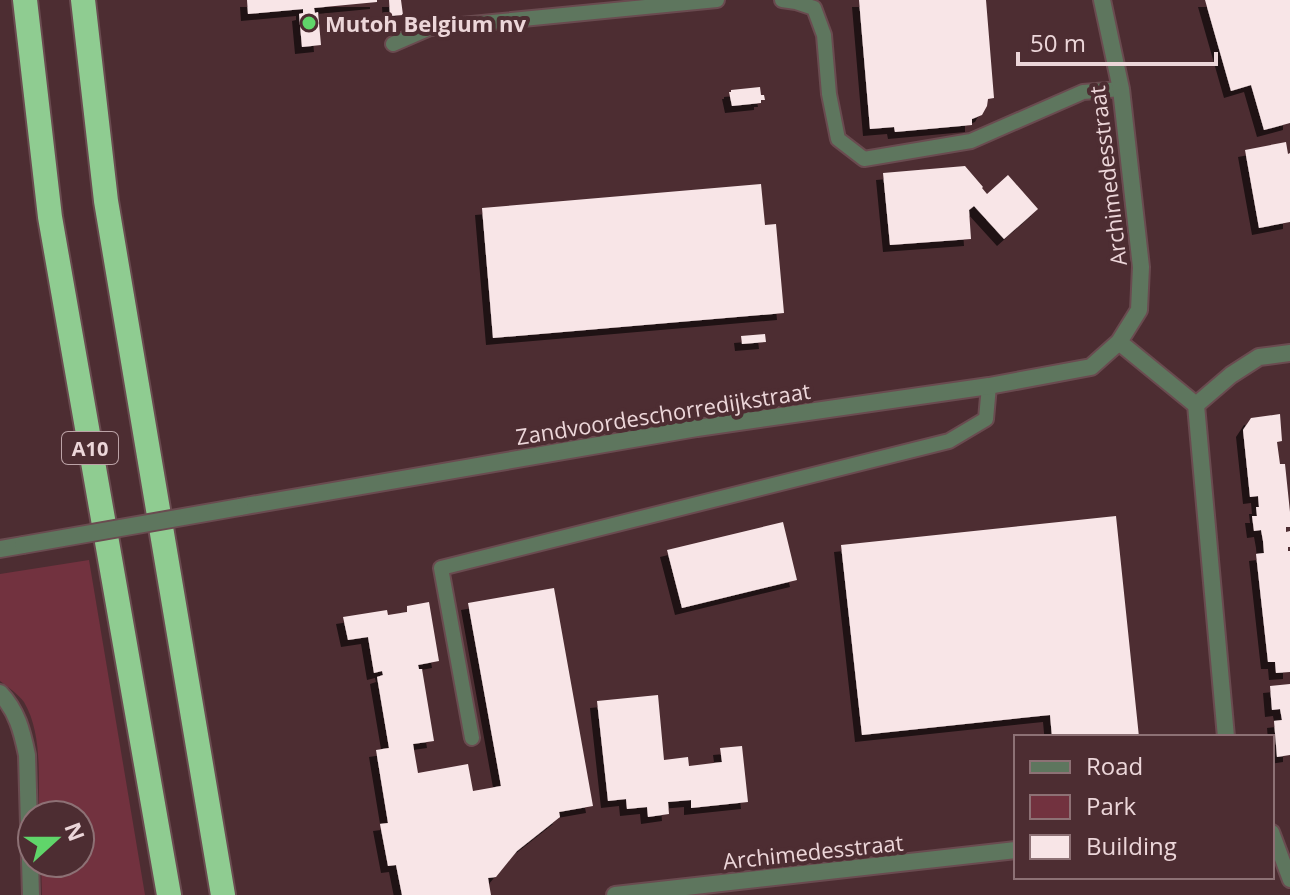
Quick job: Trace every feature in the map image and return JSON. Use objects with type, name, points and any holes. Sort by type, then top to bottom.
[{"type":"highway","name":"A10","points":[[25,0],[50,217],[169,895]]},
{"type":"highway","name":"A10","points":[[83,0],[106,201],[223,895]]},
{"type":"street","name":"Archimedesstraat","points":[[1102,0],[1121,89],[1141,267],[1139,310],[1119,342]]},
{"type":"street","name":"Zandvoordeschorredijkstraat","points":[[0,549],[697,428],[989,386],[1091,367],[1119,342]]},
{"type":"street","points":[[1119,342],[1196,405],[1226,735]]},
{"type":"street","points":[[1196,405],[1231,375],[1259,357],[1290,353]]},
{"type":"street","points":[[0,693],[17,716],[27,755],[31,895]]},
{"type":"street","name":"Archimedesstraat","points":[[615,895],[1014,850]]},
{"type":"lane","points":[[393,44],[430,28],[717,0]]},
{"type":"lane","points":[[782,0],[814,8],[824,35],[829,94],[838,139],[864,159],[971,141],[1083,92],[1121,89]]},
{"type":"lane","points":[[472,738],[441,568],[949,441],[986,419],[989,386]]},
{"type":"lane","points":[[1274,837],[1290,880]]},
{"type":"green space","points":[[89,560],[145,895],[42,895],[42,879],[96,879],[96,799],[39,799],[37,742],[30,715],[24,702],[0,681],[0,574]]},
{"type":"building","name":"Mutoh Belgium nv","points":[[247,0],[377,2],[314,8],[315,13],[318,12],[321,45],[302,47],[299,14],[303,13],[303,9],[248,14]]},
{"type":"building","points":[[389,0],[401,0],[403,15],[390,16]]},
{"type":"building","points":[[859,0],[986,0],[994,98],[988,99],[982,115],[972,119],[972,125],[895,132],[894,127],[870,129]]},
{"type":"building","points":[[1205,0],[1290,0],[1290,123],[1264,130],[1251,85],[1231,91]]},
{"type":"building","points":[[760,87],[765,100],[761,103],[732,106],[731,90]]},
{"type":"building","points":[[1286,142],[1290,153],[1290,222],[1259,228],[1245,150]]},
{"type":"building","points":[[965,166],[987,194],[1008,175],[1038,209],[1004,239],[974,206],[969,210],[971,239],[890,245],[883,173]]},
{"type":"building","points":[[761,184],[765,225],[776,224],[784,313],[493,338],[482,208]]},
{"type":"building","points":[[765,334],[766,342],[742,344],[741,336]]},
{"type":"building","points":[[1280,414],[1282,441],[1277,442],[1280,464],[1285,464],[1290,512],[1290,527],[1286,527],[1286,532],[1290,531],[1290,672],[1276,673],[1275,662],[1268,662],[1256,554],[1264,553],[1263,541],[1261,530],[1254,531],[1252,516],[1257,516],[1258,496],[1250,497],[1243,430],[1251,418]]},
{"type":"building","points":[[1116,516],[1139,735],[1052,735],[1050,715],[862,735],[841,545]]},
{"type":"building","points":[[783,522],[797,580],[682,608],[667,550]]},
{"type":"building","points":[[554,588],[593,806],[559,812],[560,817],[517,851],[496,877],[488,878],[491,895],[402,895],[396,865],[388,866],[380,824],[388,823],[376,750],[389,748],[377,677],[383,675],[382,671],[374,673],[368,637],[348,640],[343,617],[387,610],[388,615],[407,612],[407,606],[429,602],[439,661],[418,665],[422,669],[434,741],[413,744],[418,773],[468,764],[473,791],[501,786],[468,603]]},
{"type":"building","points":[[1290,684],[1290,755],[1277,757],[1274,721],[1282,720],[1280,709],[1272,710],[1270,686]]},
{"type":"building","points":[[658,695],[664,760],[688,757],[689,766],[722,762],[720,748],[742,746],[748,802],[691,808],[691,800],[668,802],[669,814],[648,817],[647,807],[627,809],[626,799],[608,801],[597,701]]},
{"type":"place","name":"Mutoh Belgium nv","points":[[309,23]]}]
